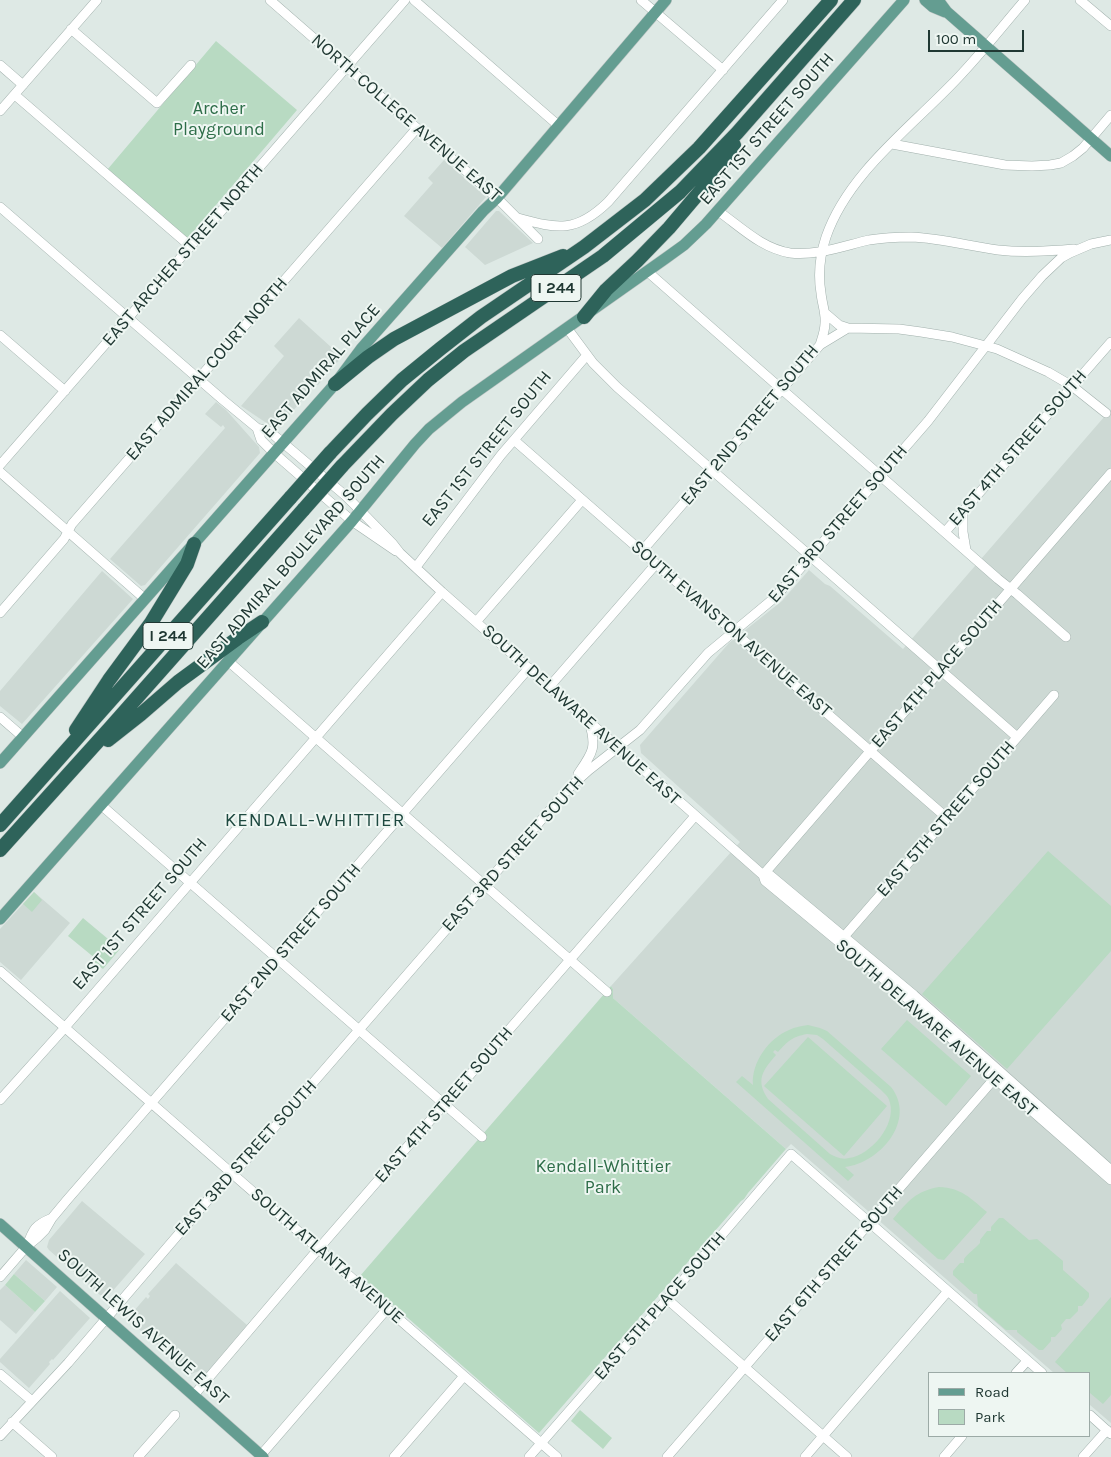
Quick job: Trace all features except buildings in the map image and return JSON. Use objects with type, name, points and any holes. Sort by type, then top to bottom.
[{"type":"highway","name":"I 244","points":[[0,825],[367,414],[395,387],[440,349],[482,317],[584,247],[645,200],[699,148],[831,0]]},
{"type":"highway","name":"I 244","points":[[0,850],[342,466],[392,414],[428,380],[457,357],[603,256],[680,192],[737,133],[854,0]]},
{"type":"highway","points":[[584,317],[606,290],[652,245],[714,175],[763,103]]},
{"type":"highway","points":[[335,384],[368,357],[425,321],[512,276],[584,247]]},
{"type":"highway","points":[[45,776],[109,680],[151,623],[187,564],[194,544]]},
{"type":"highway","points":[[80,762],[178,682],[262,622]]},
{"type":"main road","name":"EAST ADMIRAL PLACE","points":[[0,763],[335,384],[370,339],[483,211],[497,198],[666,0]]},
{"type":"main road","name":"EAST 1ST STREET SOUTH","points":[[648,272],[689,240],[718,212],[904,0]]},
{"type":"main road","points":[[925,0],[933,7],[947,12]]},
{"type":"main road","points":[[938,0],[947,12],[1111,156]]},
{"type":"main road","name":"EAST ADMIRAL BOULEVARD SOUTH","points":[[0,919],[352,521],[416,444],[468,397],[648,272]]},
{"type":"main road","name":"SOUTH LEWIS AVENUE EAST","points":[[0,1224],[262,1456]]},
{"type":"street","name":"NORTH COLLEGE AVENUE EAST","points":[[270,0],[497,198],[538,240]]},
{"type":"street","name":"EAST ARCHER STREET NORTH","points":[[0,465],[405,0]]},
{"type":"street","points":[[414,0],[558,126]]},
{"type":"street","points":[[641,0],[723,70]]},
{"type":"street","points":[[518,218],[550,226],[564,226],[584,221],[598,212],[782,0]]},
{"type":"street","name":"EAST 2ND STREET SOUTH","points":[[642,551],[820,345],[825,326],[825,313],[821,292],[820,262],[830,226],[842,202],[892,144],[953,83],[1025,0]]},
{"type":"street","points":[[1080,0],[1111,26]]},
{"type":"street","points":[[0,111],[94,1]]},
{"type":"street","points":[[72,29],[157,103],[192,65]]},
{"type":"street","points":[[0,65],[23,85]]},
{"type":"street","points":[[15,95],[190,246]]},
{"type":"street","points":[[892,144],[986,162],[1032,166],[1061,163],[1073,156],[1111,116]]},
{"type":"street","name":"EAST ADMIRAL COURT NORTH","points":[[0,613],[64,538],[72,524],[417,128]]},
{"type":"street","points":[[0,207],[257,428]]},
{"type":"street","points":[[718,212],[751,236],[774,248],[790,253],[813,253],[871,240],[912,237],[930,238],[999,250],[1080,249]]},
{"type":"street","name":"EAST 3RD STREET SOUTH","points":[[0,1436],[68,1363],[219,1187],[246,1160],[568,788],[588,770],[643,728],[708,652],[774,599],[928,421],[1022,299],[1042,276],[1061,258],[1091,244],[1111,240]]},
{"type":"street","points":[[648,272],[1066,637]]},
{"type":"street","points":[[825,313],[839,325],[848,328],[899,329],[952,337],[986,346],[1033,365],[1072,386],[1106,412]]},
{"type":"street","points":[[568,328],[587,355],[617,387],[1017,737]]},
{"type":"street","points":[[820,345],[848,328]]},
{"type":"street","points":[[0,335],[65,391]]},
{"type":"street","name":"EAST 4TH STREET SOUTH","points":[[945,532],[1111,342]]},
{"type":"street","name":"EAST 1ST STREET SOUTH","points":[[416,566],[488,472],[587,355]]},
{"type":"street","name":"SOUTH DELAWARE AVENUE EAST","points":[[257,428],[269,431],[284,442],[347,497],[400,553]]},
{"type":"street","name":"SOUTH DELAWARE AVENUE EAST","points":[[257,428],[261,440],[274,453],[352,521],[416,566],[442,592],[763,875],[765,881],[842,940],[909,1000],[1111,1170]]},
{"type":"street","name":"SOUTH EVANSTON AVENUE EAST","points":[[514,440],[947,818]]},
{"type":"street","points":[[0,465],[68,531],[145,598]]},
{"type":"street","name":"EAST 4TH PLACE SOUTH","points":[[763,875],[1111,473]]},
{"type":"street","points":[[476,622],[582,500]]},
{"type":"street","points":[[963,512],[963,532],[966,550]]},
{"type":"street","points":[[550,686],[656,564]]},
{"type":"street","name":"EAST 1ST STREET SOUTH","points":[[0,1100],[442,592]]},
{"type":"street","points":[[228,661],[607,992]]},
{"type":"street","name":"EAST 2ND STREET SOUTH","points":[[0,1277],[26,1247],[31,1233],[39,1224],[52,1218],[529,668]]},
{"type":"street","name":"EAST 5TH STREET SOUTH","points":[[842,940],[1054,695]]},
{"type":"street","points":[[0,717],[23,737]]},
{"type":"street","points":[[568,788],[590,758],[593,748],[593,737],[589,721]]},
{"type":"street","points":[[101,804],[482,1136]]},
{"type":"street","name":"EAST 4TH STREET SOUTH","points":[[194,1395],[318,1249],[695,816]]},
{"type":"street","name":"SOUTH ATLANTA AVENUE","points":[[0,971],[557,1457]]},
{"type":"street","name":"SOUTH DELAWARE AVENUE EAST","points":[[998,1075],[1111,1180]]},
{"type":"street","name":"EAST 6TH STREET SOUTH","points":[[667,1457],[998,1075]]},
{"type":"street","name":"EAST 5TH PLACE SOUTH","points":[[529,1457],[791,1154],[870,1223]]},
{"type":"street","points":[[870,1223],[1041,1372]]},
{"type":"street","points":[[805,1457],[948,1291]]},
{"type":"street","points":[[667,1299],[847,1457]]},
{"type":"street","points":[[262,1456],[387,1309]]},
{"type":"street","points":[[1017,1372],[1027,1360]]},
{"type":"street","points":[[0,1374],[32,1401]]},
{"type":"street","points":[[394,1457],[464,1376]]},
{"type":"street","points":[[138,1457],[175,1415]]},
{"type":"street","points":[[1083,1457],[1109,1432],[1091,1416]]},
{"type":"street","points":[[12,1422],[52,1457]]},
{"type":"street","points":[[944,1457],[961,1437]]},
{"type":"shaded area","points":[[444,160],[486,197],[442,248],[404,216],[433,183],[428,178]]},
{"type":"shaded area","points":[[496,211],[499,211],[533,243],[485,265],[465,247]]},
{"type":"shaded area","points":[[299,318],[342,357],[280,426],[274,428],[241,406],[284,356],[274,346]]},
{"type":"shaded area","points":[[216,402],[226,410],[259,447],[260,453],[145,585],[141,586],[110,559],[225,428],[205,414]]},
{"type":"shaded area","points":[[1111,409],[1111,1423],[1091,1406],[1091,1372],[1053,1372],[791,1144],[786,1149],[613,998],[611,986],[740,842],[641,753],[640,745],[729,643],[782,601],[809,570],[903,649]]},
{"type":"shaded area","points":[[102,571],[133,599],[22,724],[0,706],[0,691]]},
{"type":"shaded area","points":[[34,892],[70,923],[21,980],[0,962],[0,929]]},
{"type":"shaded area","points":[[82,1201],[145,1254],[107,1296],[100,1295],[47,1247],[49,1240]]},
{"type":"shaded area","points":[[26,1260],[57,1287],[45,1301],[14,1274]]},
{"type":"shaded area","points":[[176,1263],[247,1325],[204,1376],[199,1371],[191,1374],[133,1324],[130,1319],[133,1312],[146,1297],[148,1299],[150,1296],[148,1294]]},
{"type":"shaded area","points":[[5,1285],[35,1312],[16,1334],[0,1320],[0,1290]]},
{"type":"shaded area","points":[[60,1291],[90,1318],[53,1360],[49,1362],[50,1364],[29,1388],[0,1362],[0,1359]]},
{"type":"green space","name":"Archer Playground","points":[[216,41],[297,110],[187,239],[107,170]]},
{"type":"green space","points":[[1048,851],[1111,906],[1111,951],[1007,1069],[922,994]]},
{"type":"green space","points":[[34,892],[42,900],[32,912],[23,904]]},
{"type":"green space","points":[[83,918],[120,949],[103,969],[94,962],[96,959],[68,936]]},
{"type":"green space","name":"Kendall-Whittier Park","points":[[611,986],[613,998],[786,1149],[539,1433],[360,1276]]},
{"type":"green space","points":[[907,1020],[971,1076],[946,1106],[881,1049]]},
{"type":"green space","points":[[808,1025],[827,1031],[891,1087],[898,1100],[900,1113],[897,1126],[891,1138],[882,1149],[871,1157],[858,1164],[845,1167],[854,1175],[848,1181],[736,1082],[742,1076],[753,1085],[753,1077],[758,1060],[768,1045],[782,1034],[794,1028]],"holes":[[[807,1034],[817,1035],[881,1090],[889,1101],[891,1112],[880,1138],[866,1151],[857,1156],[844,1159],[830,1154],[768,1099],[762,1086],[762,1076],[776,1055],[773,1052],[775,1050],[778,1052],[794,1038]]]},
{"type":"green space","points":[[808,1037],[887,1106],[844,1156],[764,1086]]},
{"type":"green space","points":[[939,1187],[954,1189],[960,1192],[987,1212],[944,1260],[938,1259],[893,1219],[918,1194]]},
{"type":"green space","points":[[999,1218],[1003,1218],[1029,1240],[1037,1239],[1063,1261],[1063,1270],[1089,1293],[1089,1297],[1082,1306],[1078,1306],[1078,1311],[1070,1319],[1066,1319],[1061,1325],[1062,1329],[1055,1337],[1051,1337],[1051,1341],[1043,1350],[1039,1350],[1017,1330],[1006,1330],[978,1306],[977,1294],[974,1294],[953,1275],[953,1271],[960,1263],[964,1263],[964,1259],[980,1243],[980,1240],[987,1231],[991,1231],[991,1227]]},
{"type":"green space","points":[[14,1274],[45,1301],[35,1312],[5,1285]]},
{"type":"green space","points":[[1111,1297],[1111,1395],[1103,1404],[1091,1394],[1091,1372],[1066,1372],[1055,1362]]},
{"type":"green space","points":[[580,1410],[612,1438],[603,1449],[571,1421]]},
{"type":"district","name":"KENDALL-WHITTIER","points":[[315,821]]}]
